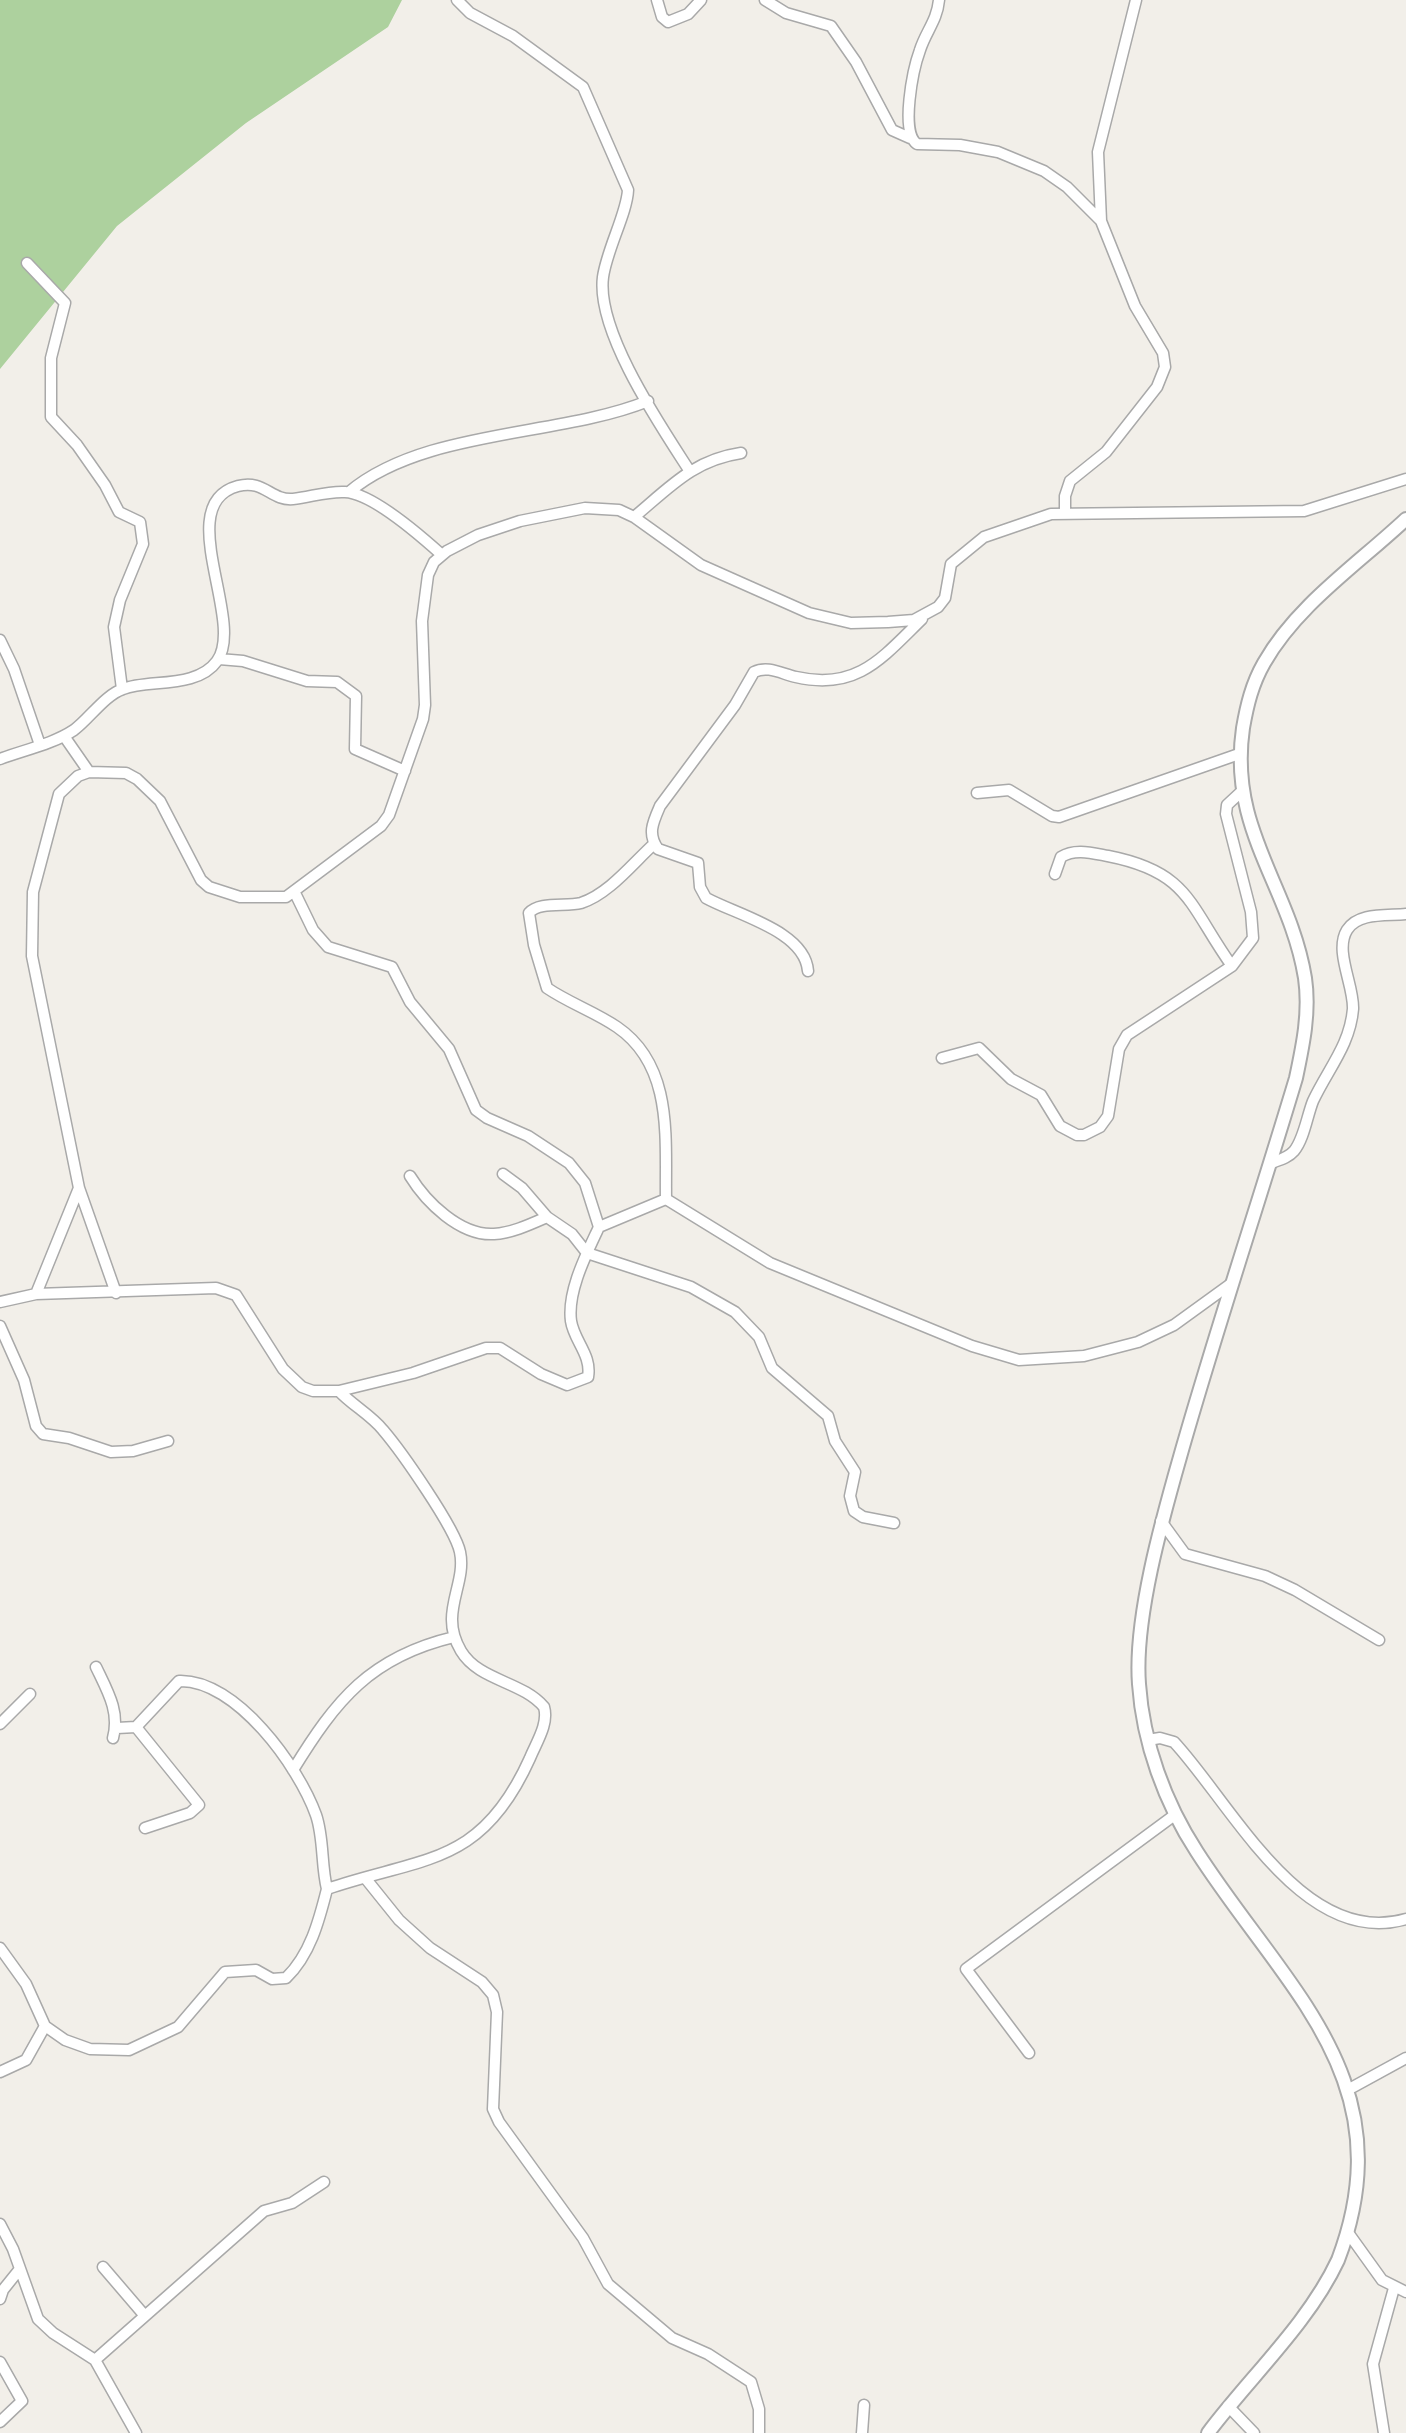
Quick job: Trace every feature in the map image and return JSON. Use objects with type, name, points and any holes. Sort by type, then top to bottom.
[{"type":"street","points":[[457,0],[478,18],[536,52],[579,83],[586,93],[604,141],[628,190],[608,250],[603,279],[604,298],[621,358],[689,470]]},
{"type":"street","points":[[657,0],[664,21],[668,22],[688,14],[701,0]]},
{"type":"street","points":[[765,0],[786,13],[831,26],[856,62],[892,130],[917,144],[976,146],[1021,160],[1067,187],[1101,221]]},
{"type":"street","points":[[910,138],[907,121],[916,65],[924,41],[934,25],[939,0]]},
{"type":"street","points":[[1065,513],[1065,496],[1070,481],[1106,452],[1132,422],[1157,387],[1165,367],[1163,353],[1135,306],[1101,221],[1096,162],[1136,0]]},
{"type":"street","points":[[27,263],[65,303],[51,358],[50,415],[97,472],[119,512],[140,522],[144,544],[120,600],[114,627],[122,689]]},
{"type":"street","points":[[0,759],[64,737],[122,689],[183,680],[204,671],[219,659],[223,634],[220,590],[208,523],[218,501],[231,488],[251,484],[284,499],[349,492],[374,474],[425,454],[484,438],[612,413],[648,401]]},
{"type":"street","points":[[634,517],[689,470],[723,455],[741,453]]},
{"type":"street","points":[[808,971],[804,954],[779,933],[706,898],[700,887],[700,867],[696,861],[663,852],[654,844],[652,831],[660,807],[735,705],[754,672],[772,669],[805,679],[841,680],[879,661],[945,598],[951,564],[960,554],[994,533],[1051,514],[1304,511],[1406,479]]},
{"type":"street","points":[[349,492],[407,524],[442,555]]},
{"type":"street","points":[[116,1293],[79,1188],[64,1101],[35,981],[32,926],[39,860],[59,794],[78,776],[89,772],[126,773],[149,787],[160,801],[201,880],[209,887],[240,897],[265,899],[295,893],[381,826],[390,815],[425,705],[422,621],[425,591],[434,562],[459,542],[488,531],[585,508],[606,508],[634,517],[701,565],[809,613],[851,623],[914,620],[928,614]]},
{"type":"street","points":[[1208,2433],[1322,2291],[1349,2234],[1364,2184],[1366,2153],[1362,2115],[1347,2064],[1326,2025],[1203,1861],[1175,1814],[1149,1740],[1138,1682],[1139,1645],[1161,1521],[1271,1163],[1304,1043],[1307,1009],[1305,979],[1299,953],[1261,858],[1241,792],[1240,754],[1252,686],[1265,661],[1304,613],[1406,519]]},
{"type":"street","points":[[0,640],[40,745]]},
{"type":"street","points":[[219,659],[243,661],[297,679],[327,680],[346,686],[356,696],[355,749],[405,771]]},
{"type":"street","points":[[0,667],[13,669]]},
{"type":"street","points":[[64,737],[89,772]]},
{"type":"street","points":[[977,793],[1009,790],[1052,816],[1059,817],[1240,754]]},
{"type":"street","points":[[942,1058],[979,1048],[1011,1079],[1041,1095],[1060,1126],[1077,1135],[1100,1128],[1108,1115],[1119,1049],[1128,1035],[1232,966],[1250,943],[1253,928],[1226,814],[1227,805],[1241,792]]},
{"type":"street","points":[[654,844],[596,895],[581,903],[535,908],[529,914],[534,945],[547,988],[620,1028],[634,1042],[658,1078],[664,1114],[666,1199]]},
{"type":"street","points":[[1055,874],[1061,857],[1077,851],[1154,868],[1187,895],[1232,966]]},
{"type":"street","points":[[0,1302],[36,1294],[216,1288],[228,1290],[236,1295],[293,1380],[313,1391],[339,1391],[413,1373],[486,1348],[500,1348],[558,1383],[568,1385],[588,1377],[589,1365],[571,1314],[587,1253],[599,1227],[585,1183],[569,1163],[528,1136],[487,1118],[476,1110],[449,1049],[411,1002],[392,967],[333,950],[324,944],[295,893]]},
{"type":"street","points":[[1271,1163],[1285,1158],[1297,1148],[1313,1101],[1347,1041],[1353,1006],[1343,953],[1346,931],[1361,918],[1406,914]]},
{"type":"street","points":[[503,1174],[522,1188],[547,1217],[572,1234],[587,1253],[691,1287],[735,1312],[759,1337],[772,1368],[828,1416],[835,1441],[855,1472],[850,1496],[854,1511],[863,1517],[894,1523]]},
{"type":"street","points":[[410,1176],[430,1204],[456,1222],[484,1233],[497,1234],[547,1217]]},
{"type":"street","points":[[36,1294],[79,1188]]},
{"type":"street","points":[[599,1227],[666,1199]]},
{"type":"street","points":[[666,1199],[780,1268],[972,1346],[1019,1360],[1084,1356],[1138,1342],[1174,1325],[1232,1283]]},
{"type":"street","points":[[0,1326],[24,1380],[36,1426],[43,1434],[69,1438],[111,1452],[133,1451],[168,1441]]},
{"type":"street","points":[[327,1889],[428,1862],[457,1848],[477,1832],[514,1792],[543,1728],[545,1713],[540,1702],[476,1667],[462,1653],[454,1637],[451,1618],[461,1556],[458,1544],[433,1501],[382,1428],[354,1408],[339,1391]]},
{"type":"street","points":[[1161,1521],[1185,1554],[1265,1576],[1296,1590],[1379,1640]]},
{"type":"street","points":[[293,1770],[332,1710],[371,1674],[396,1655],[454,1637]]},
{"type":"street","points":[[0,1948],[26,1984],[45,2026],[65,2040],[90,2049],[129,2050],[178,2027],[225,1972],[256,1970],[272,1979],[286,1978],[314,1935],[327,1889],[315,1813],[293,1770],[258,1724],[238,1706],[215,1692],[186,1681],[176,1684],[136,1727],[115,1733],[108,1691],[96,1667]]},
{"type":"street","points":[[0,1724],[30,1694]]},
{"type":"street","points":[[136,1727],[199,1802],[198,1808],[190,1813],[145,1828]]},
{"type":"street","points":[[1149,1740],[1160,1738],[1174,1742],[1271,1865],[1326,1907],[1350,1918],[1376,1923],[1406,1920]]},
{"type":"street","points":[[1029,2053],[967,1969],[1175,1814]]},
{"type":"street","points":[[366,1879],[399,1920],[430,1948],[482,1982],[493,1995],[497,2012],[493,2109],[508,2138],[583,2238],[608,2284],[672,2338],[718,2360],[751,2382],[759,2409],[758,2433]]},
{"type":"street","points":[[0,2072],[26,2060],[45,2026]]},
{"type":"street","points":[[1353,2087],[1406,2058]]},
{"type":"street","points":[[95,2360],[264,2211],[292,2203],[324,2182]]},
{"type":"street","points":[[0,2224],[13,2249],[38,2319],[52,2333],[95,2360],[136,2433]]},
{"type":"street","points":[[1349,2234],[1382,2280],[1406,2292]]},
{"type":"street","points":[[103,2267],[145,2316]]},
{"type":"street","points":[[0,2299],[3,2290],[19,2270]]},
{"type":"street","points":[[1384,2433],[1373,2364],[1394,2288]]},
{"type":"street","points":[[0,2362],[22,2401],[0,2422]]},
{"type":"street","points":[[862,2433],[864,2405]]},
{"type":"street","points":[[1228,2406],[1254,2433]]},
{"type":"green space","points":[[0,0],[402,0],[388,27],[246,123],[117,226],[0,369]]}]
